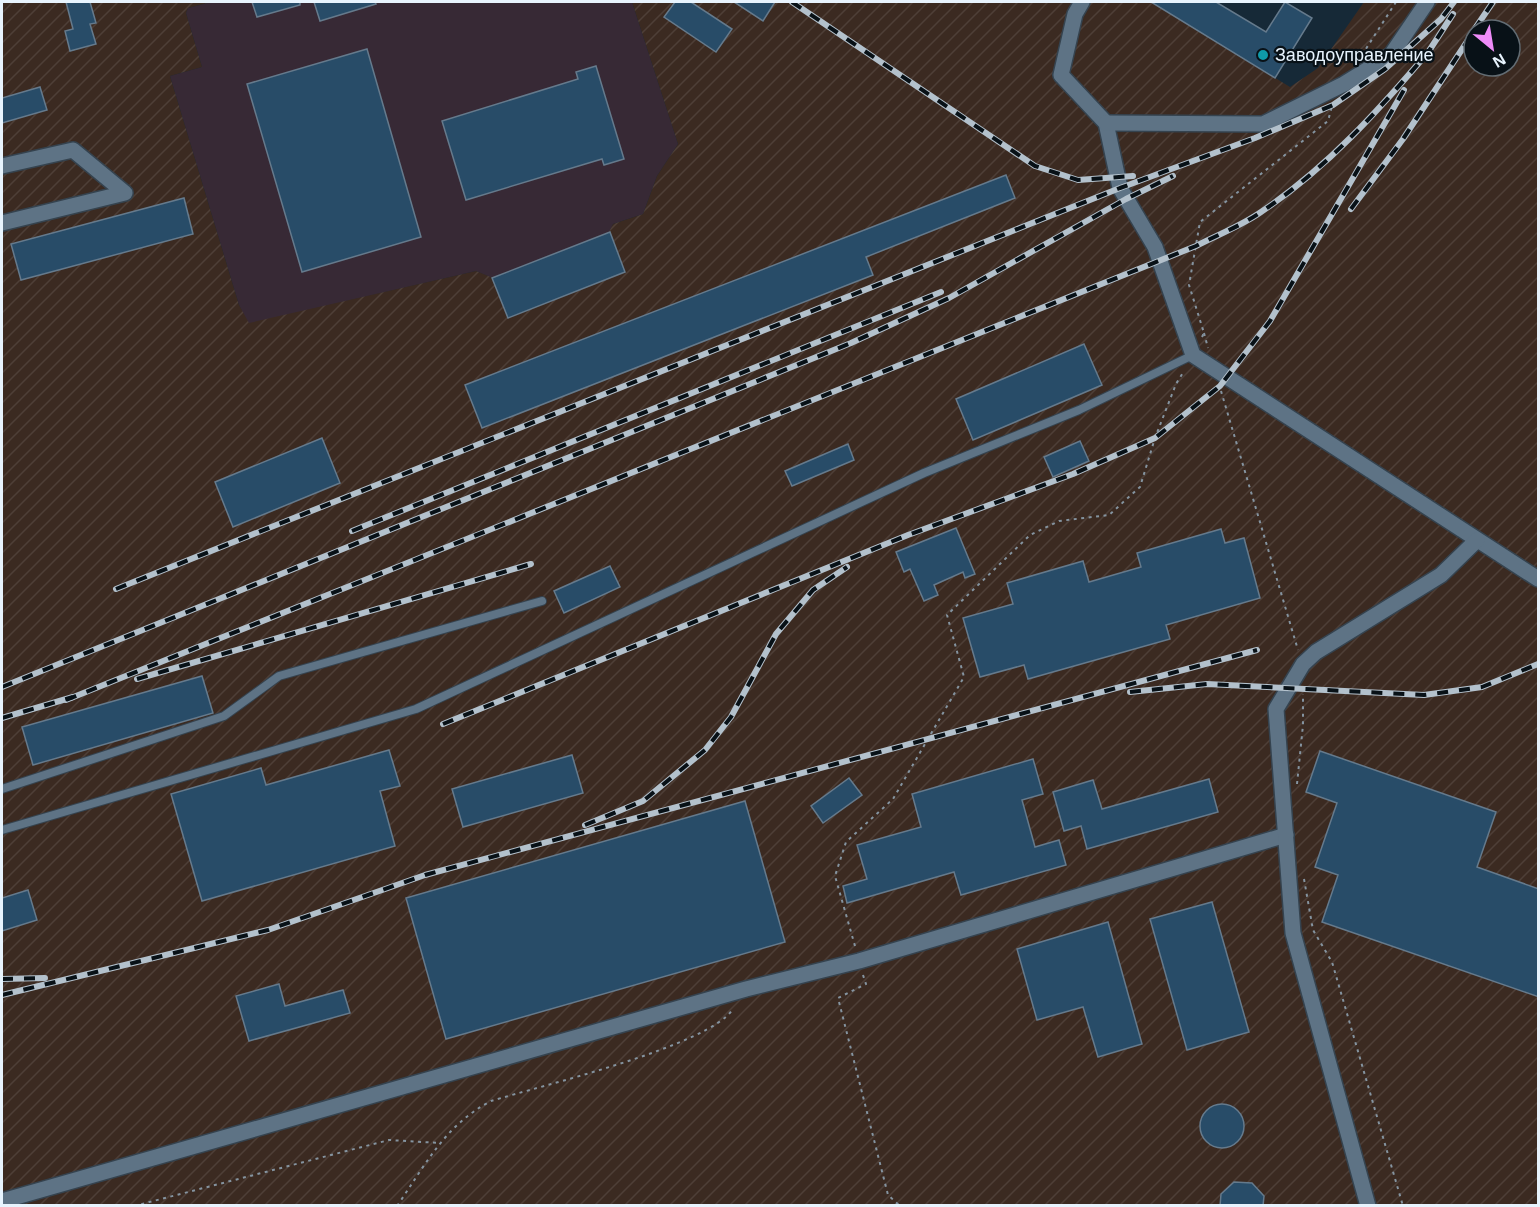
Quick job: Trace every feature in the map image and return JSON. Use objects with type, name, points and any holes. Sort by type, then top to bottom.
[{"type":"street","points":[[1083,2],[1075,14],[1061,75],[1106,123],[1120,188],[1155,247],[1193,355],[1539,579]]},
{"type":"street","points":[[1106,123],[1263,124],[1344,84],[1391,55],[1427,2]]},
{"type":"street","points":[[2,166],[73,150],[125,193],[2,223]]},
{"type":"street","points":[[1368,1206],[1293,933],[1276,709],[1302,664],[1316,652],[1441,575],[1476,540]]},
{"type":"street","points":[[2,1201],[746,989],[859,961],[1286,835]]},
{"type":"lane","points":[[2,830],[416,710],[924,473],[1079,410],[1193,355]]},
{"type":"lane","points":[[2,789],[224,716],[279,676],[542,601]]},
{"type":"path","points":[[1361,56],[1396,2]]},
{"type":"path","points":[[1302,664],[1189,285],[1200,222],[1328,121],[1333,105]]},
{"type":"path","points":[[900,1206],[888,1195],[838,998],[866,984],[835,876],[846,842],[893,799],[964,677],[947,615],[1030,535],[1059,522],[1109,515],[1140,487],[1176,384],[1204,333]]},
{"type":"path","points":[[1296,793],[1303,725],[1303,689]]},
{"type":"path","points":[[1303,869],[1312,930],[1332,963],[1402,1206]]},
{"type":"path","points":[[397,1206],[440,1143],[454,1125],[470,1112],[491,1101],[672,1047],[710,1029],[729,1014],[746,989]]},
{"type":"path","points":[[134,1206],[389,1140],[440,1143]]},
{"type":"shaded area","points":[[2,2],[211,2],[188,8],[186,13],[202,67],[170,76],[239,305],[249,323],[476,271],[493,278],[609,232],[613,224],[643,214],[657,176],[678,144],[632,2],[1151,2],[1290,87],[1318,68],[1364,2],[1538,2],[1538,1205],[2,1206]]},
{"type":"shaded area","points":[[211,2],[632,2],[678,144],[657,176],[643,214],[613,224],[610,232],[492,278],[476,271],[248,324],[239,305],[170,76],[202,67],[186,13],[188,8]]},
{"type":"building","points":[[66,2],[90,2],[96,23],[90,24],[96,44],[70,51],[65,31],[73,29]]},
{"type":"building","points":[[252,2],[300,2],[300,5],[257,17]]},
{"type":"building","points":[[314,2],[375,2],[376,4],[320,21]]},
{"type":"building","points":[[675,2],[691,2],[732,29],[716,52],[664,17]]},
{"type":"building","points":[[734,2],[775,2],[763,21]]},
{"type":"building","name":"Заводоуправление","points":[[1151,2],[1216,2],[1266,32],[1285,2],[1312,18],[1275,78]]},
{"type":"building","points":[[367,49],[421,237],[302,272],[247,84]]},
{"type":"building","points":[[596,66],[624,159],[604,165],[602,159],[466,200],[442,121],[578,79],[576,72]]},
{"type":"building","points":[[40,87],[47,110],[2,123],[2,98]]},
{"type":"building","points":[[1006,175],[1015,198],[866,257],[873,275],[482,428],[465,385]]},
{"type":"building","points":[[184,198],[193,234],[21,280],[11,244]]},
{"type":"building","points":[[610,232],[625,272],[508,318],[492,278]]},
{"type":"building","points":[[1084,344],[1102,385],[973,440],[956,399]]},
{"type":"building","points":[[322,438],[340,483],[233,527],[215,482]]},
{"type":"building","points":[[1080,441],[1089,461],[1053,477],[1044,457]]},
{"type":"building","points":[[848,444],[854,460],[792,486],[785,471]]},
{"type":"building","points":[[956,528],[975,574],[965,578],[963,572],[934,585],[938,595],[924,601],[910,569],[904,572],[896,552]]},
{"type":"building","points":[[1221,529],[1225,543],[1244,538],[1260,598],[1166,625],[1170,639],[1028,679],[1024,665],[980,677],[963,618],[1013,604],[1007,583],[1083,561],[1089,582],[1141,567],[1137,553]]},
{"type":"building","points":[[610,566],[620,587],[564,613],[554,591]]},
{"type":"building","points":[[202,676],[213,713],[33,765],[22,727]]},
{"type":"building","points":[[389,750],[400,786],[380,791],[395,846],[202,901],[171,794],[261,768],[266,785]]},
{"type":"building","points":[[1320,751],[1496,812],[1477,867],[1539,889],[1539,997],[1322,922],[1338,875],[1315,867],[1337,803],[1306,792]]},
{"type":"building","points":[[572,755],[583,793],[463,827],[452,789]]},
{"type":"building","points":[[1033,759],[1043,794],[1022,800],[1035,847],[1059,840],[1066,865],[961,895],[954,872],[847,903],[843,886],[867,879],[857,845],[921,827],[912,794]]},
{"type":"building","points":[[849,778],[862,795],[823,823],[811,806]]},
{"type":"building","points":[[1209,779],[1218,812],[1087,849],[1081,826],[1064,831],[1053,792],[1093,780],[1102,809]]},
{"type":"building","points":[[745,801],[785,942],[446,1039],[406,898]]},
{"type":"building","points":[[28,890],[37,920],[2,931],[2,898]]},
{"type":"building","points":[[1212,902],[1249,1032],[1187,1050],[1150,919]]},
{"type":"building","points":[[1108,922],[1142,1044],[1098,1057],[1083,1007],[1037,1020],[1017,949]]},
{"type":"building","points":[[279,984],[285,1006],[343,990],[350,1013],[249,1041],[236,996]]},
{"type":"building","points":[[1222,1104],[1230,1105],[1238,1110],[1243,1118],[1243,1134],[1238,1142],[1230,1147],[1222,1148],[1214,1147],[1206,1142],[1201,1134],[1200,1126],[1201,1118],[1206,1110],[1214,1105]]},
{"type":"building","points":[[1234,1182],[1252,1183],[1264,1196],[1263,1206],[1220,1206],[1221,1194]]},
{"type":"railway","points":[[792,2],[1035,166],[1078,180],[1133,176]]},
{"type":"railway","points":[[116,589],[1120,188],[1255,138],[1333,105],[1385,69],[1441,19],[1454,2]]},
{"type":"railway","points":[[1482,18],[1493,2]]},
{"type":"railway","points":[[1425,57],[1453,14]]},
{"type":"railway","points":[[1351,209],[1403,139],[1462,49]]},
{"type":"railway","points":[[66,700],[1196,246],[1253,217],[1308,177],[1372,116],[1430,50]]},
{"type":"railway","points":[[443,724],[908,535],[1073,474],[1155,438],[1220,386],[1270,321],[1404,90]]},
{"type":"railway","points":[[2,687],[851,343],[949,298],[1126,199],[1173,176]]},
{"type":"railway","points":[[352,531],[941,292]]},
{"type":"railway","points":[[137,679],[531,564]]},
{"type":"railway","points":[[585,825],[643,801],[705,750],[731,717],[776,634],[813,590],[847,567]]},
{"type":"railway","points":[[2,995],[268,930],[425,875],[1257,650]]},
{"type":"railway","points":[[1130,692],[1207,684],[1424,695],[1482,687],[1538,664]]},
{"type":"railway","points":[[2,718],[73,697]]},
{"type":"railway","points":[[2,979],[45,978]]},
{"type":"place","name":"Заводоуправление","points":[[1263,55]]}]
